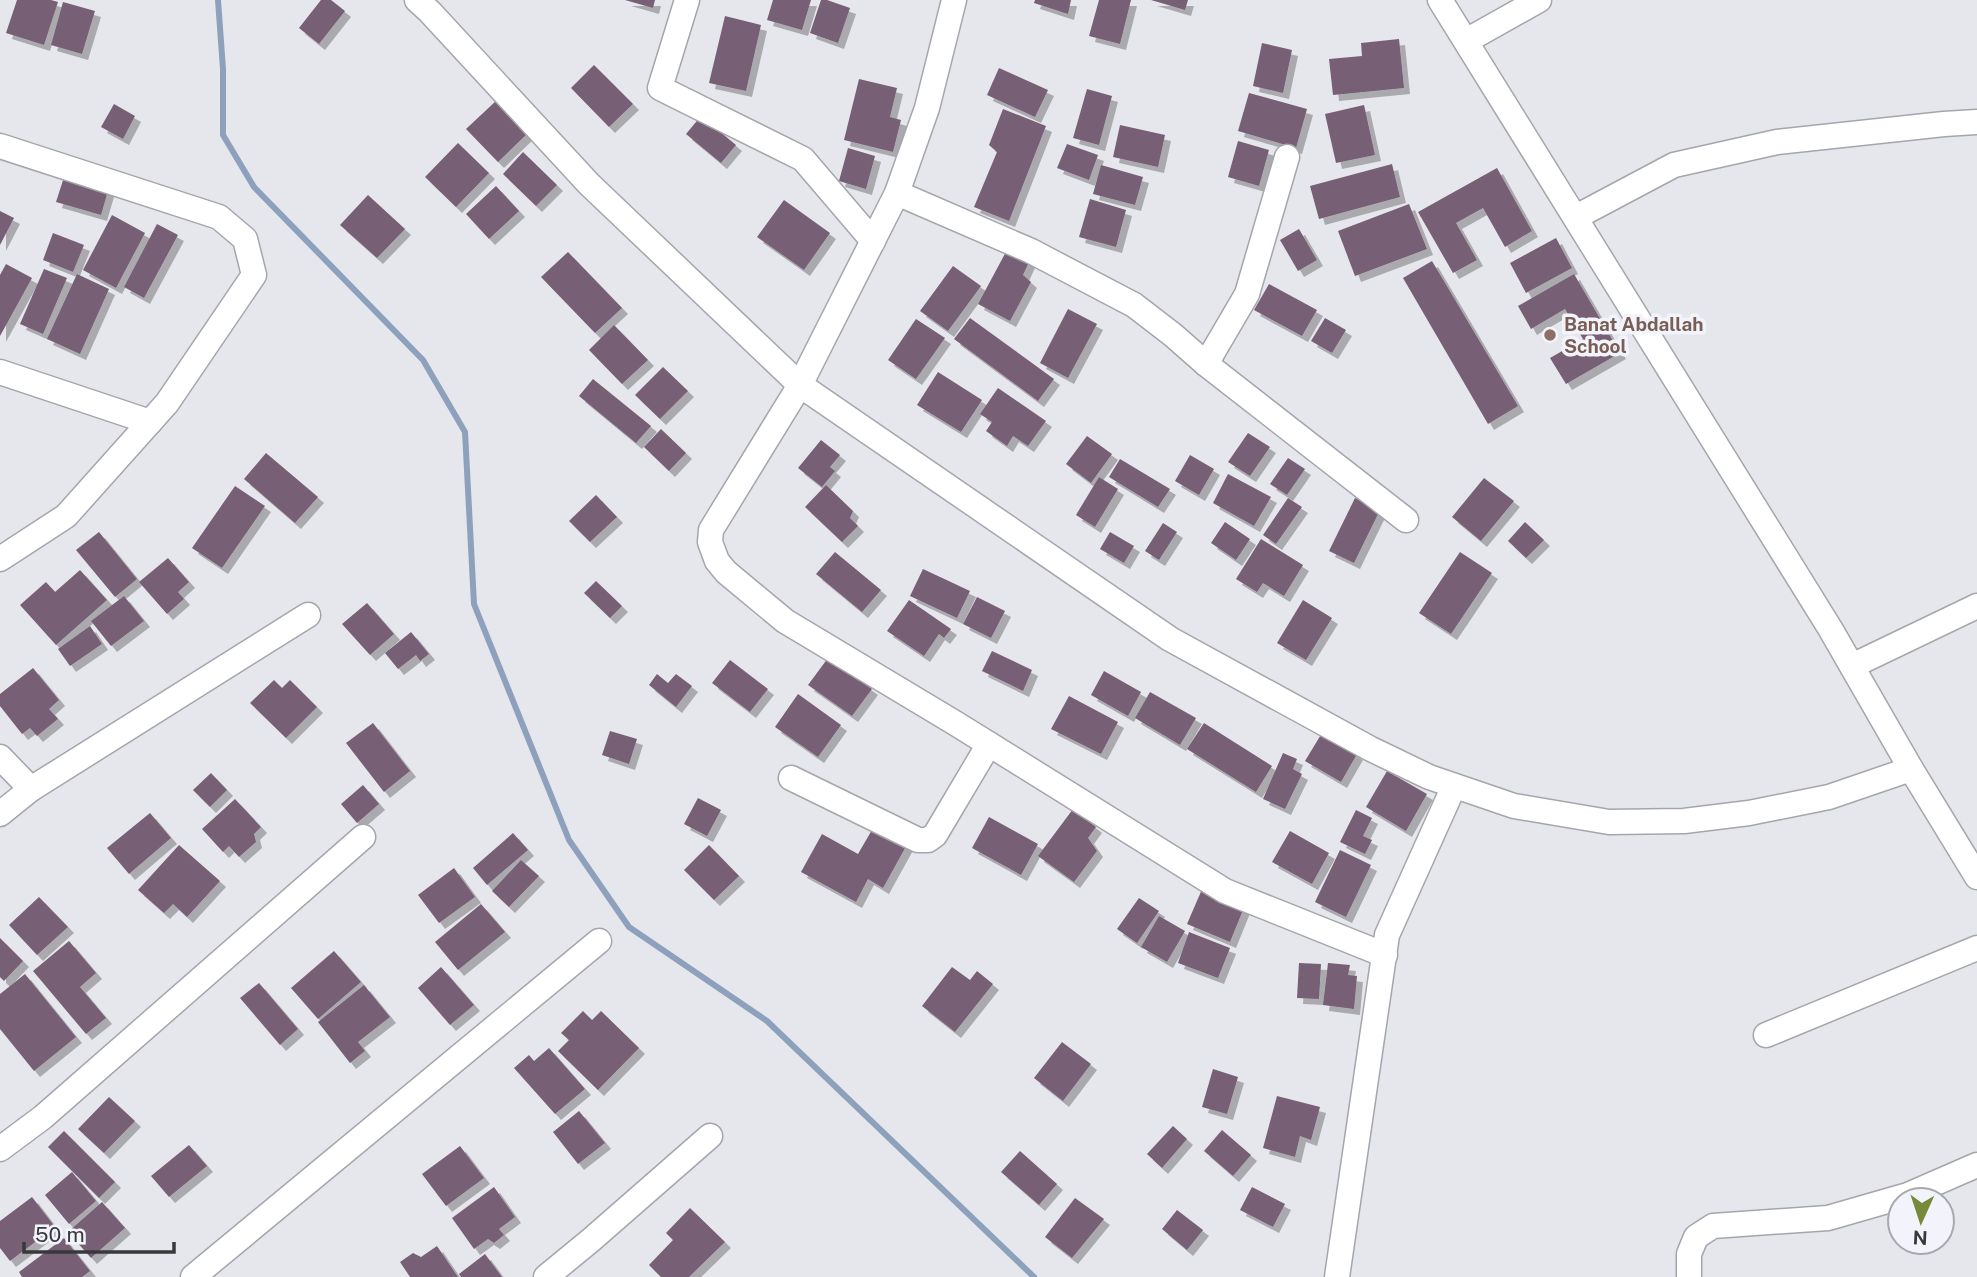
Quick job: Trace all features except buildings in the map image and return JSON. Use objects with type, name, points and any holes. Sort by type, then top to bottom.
[{"type":"street","points":[[416,0],[589,184],[800,385],[1170,639],[1371,749],[1429,777],[1514,806],[1609,822],[1684,821],[1749,813],[1829,797],[1911,769]]},
{"type":"street","points":[[687,0],[660,88],[803,159],[873,241]]},
{"type":"street","points":[[954,0],[927,108],[897,193],[800,385],[711,530],[710,542],[717,561],[726,572],[785,621],[1225,891],[1385,955]]},
{"type":"street","points":[[1440,0],[1852,666],[1977,877]]},
{"type":"street","points":[[1466,41],[1539,0]]},
{"type":"street","points":[[1576,217],[1674,164],[1777,142],[1977,122]]},
{"type":"street","points":[[0,146],[219,217],[246,240],[254,275],[167,403],[66,516],[0,558]]},
{"type":"street","points":[[1206,364],[1247,294],[1287,157]]},
{"type":"street","points":[[897,193],[1031,251],[1134,305],[1406,520]]},
{"type":"street","points":[[0,372],[150,422]]},
{"type":"street","points":[[1852,666],[1977,606]]},
{"type":"street","points":[[0,814],[31,789],[308,615]]},
{"type":"street","points":[[791,778],[918,840],[928,840],[935,835],[989,744]]},
{"type":"street","points":[[0,757],[31,789]]},
{"type":"street","points":[[1337,1277],[1387,935],[1454,786]]},
{"type":"street","points":[[0,1149],[43,1117],[363,837]]},
{"type":"street","points":[[193,1277],[599,941]]},
{"type":"street","points":[[1766,1035],[1977,948]]},
{"type":"street","points":[[546,1277],[710,1136]]},
{"type":"street","points":[[1689,1277],[1689,1254],[1696,1237],[1713,1226],[1828,1218],[1908,1195],[1977,1165]]},
{"type":"waterway","points":[[218,0],[223,69],[223,135],[254,187],[423,360],[465,432],[474,604],[569,840],[629,927],[767,1021],[1034,1277]]},
{"type":"place","name":"Banat Abdallah School","points":[[1550,335]]}]
